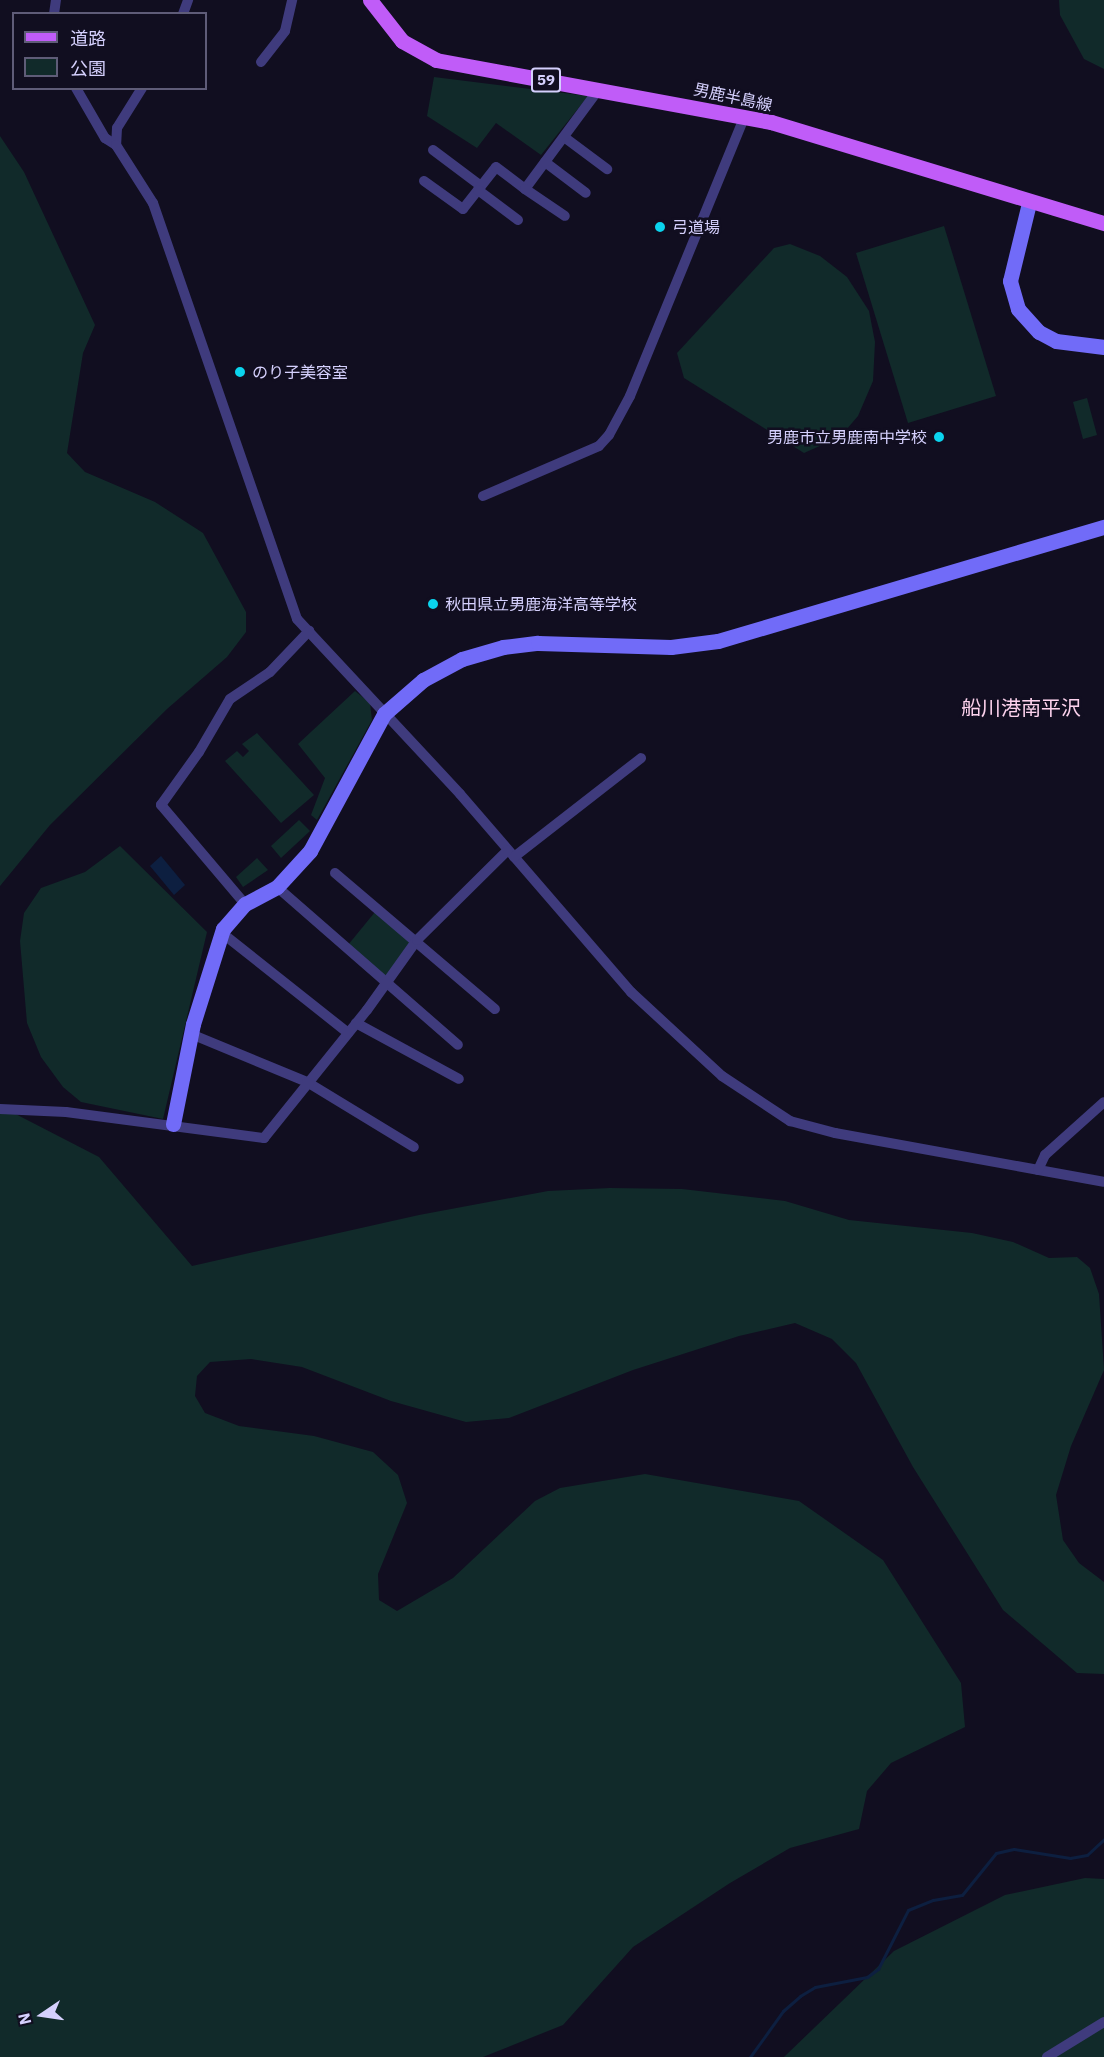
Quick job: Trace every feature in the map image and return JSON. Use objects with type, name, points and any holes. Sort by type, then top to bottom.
[{"type":"main road","name":"男鹿半島線","points":[[370,0],[402,41],[436,60],[745,116],[1029,203],[1104,223]]},
{"type":"street","points":[[261,62],[285,31],[292,0]]},
{"type":"street","points":[[525,189],[599,89]]},
{"type":"street","points":[[77,90],[105,138],[116,145],[153,203],[270,548],[297,619],[511,854],[570,925],[650,1011],[722,1076],[790,1121],[835,1133],[1104,1182]]},
{"type":"street","points":[[116,145],[117,128],[141,90]]},
{"type":"street","points":[[483,496],[599,446],[609,435],[630,396],[745,116]]},
{"type":"street","points":[[564,137],[607,169]]},
{"type":"street","points":[[433,150],[518,220]]},
{"type":"street","points":[[544,162],[586,193]]},
{"type":"street","points":[[424,181],[463,209],[496,167],[565,216]]},
{"type":"street","points":[[1029,203],[1010,280],[1018,309],[1039,332],[1056,340],[1104,347]]},
{"type":"street","points":[[173,1124],[190,1034],[222,933],[245,904],[277,887],[310,851],[384,714],[423,680],[462,659],[503,647],[538,643],[671,646],[718,641],[1104,527]]},
{"type":"street","points":[[245,904],[161,805],[199,752],[230,699],[270,672],[309,631]]},
{"type":"street","points":[[0,1109],[173,1124],[264,1138],[356,1023],[417,939],[511,854],[640,758]]},
{"type":"street","points":[[335,873],[417,939],[495,1009]]},
{"type":"street","points":[[277,887],[458,1045]]},
{"type":"street","points":[[222,933],[348,1033]]},
{"type":"street","points":[[356,1023],[459,1079]]},
{"type":"street","points":[[190,1034],[307,1082],[414,1147]]},
{"type":"street","points":[[1038,1170],[1045,1155],[1104,1102]]},
{"type":"street","points":[[1047,2057],[1104,2022]]},
{"type":"green space","points":[[1059,0],[1104,0],[1104,69],[1084,59],[1060,15]]},
{"type":"green space","points":[[434,77],[588,96],[541,155],[496,123],[477,148],[427,116]]},
{"type":"green space","points":[[0,136],[24,172],[95,325],[83,353],[67,453],[85,472],[155,502],[203,533],[246,612],[246,632],[227,657],[167,709],[50,825],[0,886]]},
{"type":"green space","points":[[944,226],[996,396],[908,423],[856,253]]},
{"type":"green space","points":[[790,244],[820,256],[847,277],[869,311],[875,342],[873,381],[858,416],[840,437],[804,453],[684,378],[677,353],[774,248]]},
{"type":"green space","points":[[1087,398],[1097,435],[1083,439],[1073,402]]},
{"type":"green space","points":[[355,691],[370,703],[372,720],[317,820],[311,815],[325,778],[298,744]]},
{"type":"green space","points":[[257,733],[314,795],[281,823],[225,761],[237,751],[243,757],[249,751],[242,744]]},
{"type":"green space","points":[[299,820],[310,831],[281,858],[271,846]]},
{"type":"green space","points":[[120,846],[207,932],[163,1119],[81,1102],[63,1087],[41,1057],[27,1023],[20,941],[24,913],[41,888],[85,872]]},
{"type":"green space","points":[[257,858],[268,870],[243,887],[236,877]]},
{"type":"green space","points":[[375,912],[412,942],[384,978],[348,945]]},
{"type":"green space","points":[[0,1106],[99,1157],[192,1266],[419,1215],[548,1191],[610,1188],[682,1189],[785,1201],[849,1220],[972,1233],[1013,1242],[1049,1258],[1077,1257],[1090,1268],[1099,1294],[1104,1370],[1071,1446],[1056,1495],[1063,1540],[1079,1563],[1104,1582],[1104,1674],[1077,1673],[1003,1610],[913,1467],[856,1363],[832,1339],[795,1323],[739,1336],[633,1370],[509,1418],[466,1422],[391,1401],[302,1367],[251,1359],[210,1362],[197,1376],[195,1396],[205,1413],[239,1426],[314,1436],[373,1452],[398,1475],[407,1503],[378,1574],[379,1600],[397,1611],[453,1578],[535,1501],[560,1488],[645,1474],[799,1501],[883,1560],[961,1683],[965,1727],[891,1763],[867,1791],[859,1829],[790,1848],[730,1883],[633,1947],[563,2025],[483,2057],[0,2057]]},
{"type":"green space","points":[[1085,1878],[1104,1879],[1104,2057],[784,2057],[894,1951],[1005,1895]]},
{"type":"water","points":[[161,856],[185,885],[174,895],[150,866]]},
{"type":"waterway","points":[[750,2057],[783,2011],[800,1996],[815,1987],[867,1977],[878,1969],[908,1910],[933,1900],[962,1895],[996,1853],[1014,1849],[1070,1858],[1087,1855],[1104,1839]]},
{"type":"place","name":"弓道場","points":[[660,227]]},
{"type":"place","name":"のり子美容室","points":[[240,372]]},
{"type":"place","name":"男鹿市立男鹿南中学校","points":[[939,437]]},
{"type":"place","name":"秋田県立男鹿海洋高等学校","points":[[433,604]]},
{"type":"district","name":"船川港南平沢","points":[[1021,707]]}]
